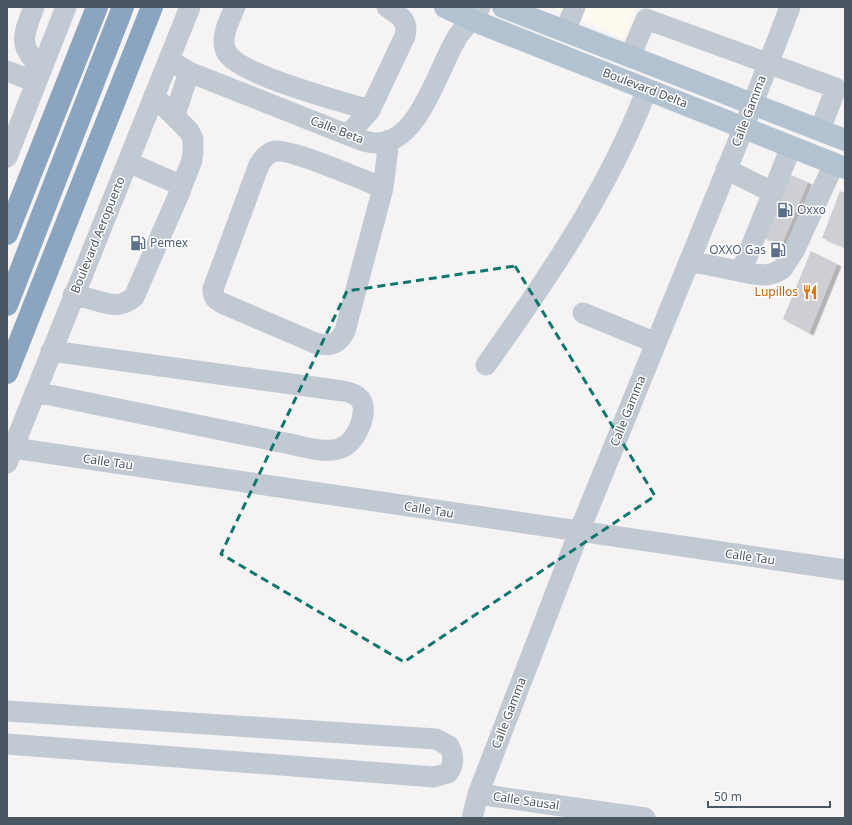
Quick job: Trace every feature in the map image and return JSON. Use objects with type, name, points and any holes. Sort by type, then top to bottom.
[{"type":"highway","points":[[7,234],[97,7]]},
{"type":"highway","points":[[7,305],[123,7]]},
{"type":"highway","points":[[7,373],[48,266],[152,7]]},
{"type":"main road","name":"Boulevard Delta","points":[[503,7],[845,140]]},
{"type":"main road","name":"Boulevard Delta","points":[[463,11],[647,89],[840,166]]},
{"type":"street","points":[[34,7],[27,26],[25,45],[39,76]]},
{"type":"street","points":[[7,157],[12,129],[39,76],[66,7]]},
{"type":"street","name":"Boulevard Aeropuerto","points":[[10,456],[190,7]]},
{"type":"street","points":[[234,7],[224,38],[228,55],[235,61],[260,75],[370,110]]},
{"type":"street","points":[[348,135],[370,110],[402,46],[407,29],[402,17],[387,7]]},
{"type":"street","points":[[565,31],[574,7]]},
{"type":"street","name":"Calle Gamma","points":[[472,818],[478,794],[579,532],[744,127],[790,7]]},
{"type":"street","name":"Calle Beta","points":[[169,60],[189,72],[348,135],[367,142],[380,143],[390,140],[410,125],[425,101],[458,36],[463,11]]},
{"type":"street","points":[[630,57],[646,19],[836,88],[820,130]]},
{"type":"street","points":[[7,71],[39,76]]},
{"type":"street","points":[[175,115],[189,72]]},
{"type":"street","points":[[486,365],[549,274],[574,234],[616,159],[647,89]]},
{"type":"street","points":[[74,295],[88,297],[112,306],[128,303],[134,298],[182,186],[192,160],[192,139],[189,131],[175,115],[154,96]]},
{"type":"street","points":[[383,188],[297,155],[276,151],[269,153],[260,165],[213,289],[213,295],[216,300],[316,343],[326,346],[335,344],[341,340],[345,331],[383,188],[390,140]]},
{"type":"street","points":[[740,272],[791,147]]},
{"type":"street","points":[[128,162],[182,186]]},
{"type":"street","points":[[689,261],[740,272],[766,275],[774,273],[789,261],[840,166]]},
{"type":"street","points":[[726,169],[772,192]]},
{"type":"street","points":[[583,314],[656,343]]},
{"type":"street","points":[[35,392],[290,444],[329,450],[342,448],[352,442],[363,411],[361,400],[358,397],[343,391],[51,352]]},
{"type":"street","name":"Calle Tau","points":[[10,456],[579,532],[845,570]]},
{"type":"street","points":[[7,711],[428,738],[446,743],[452,751],[453,756],[451,769],[448,773],[434,777],[7,744]]},
{"type":"street","name":"Calle Sausal","points":[[478,794],[645,818]]},
{"type":"highlighted area","points":[[515,266],[655,496],[404,662],[221,554],[347,291]]},
{"type":"shaded area","points":[[552,7],[636,7],[624,39]]},
{"type":"building","name":"Oxxo","points":[[788,174],[808,182],[782,244],[762,237]]},
{"type":"building","name":"Oxxo","points":[[840,191],[845,193],[844,247],[822,238]]},
{"type":"building","name":"Lupillos","points":[[811,251],[837,264],[809,333],[783,319]]},
{"type":"place","name":"Oxxo","points":[[785,210]]},
{"type":"place","name":"Pemex","points":[[138,243]]},
{"type":"place","name":"OXXO Gas","points":[[778,250]]},
{"type":"place","name":"Lupillos","points":[[810,292]]}]
